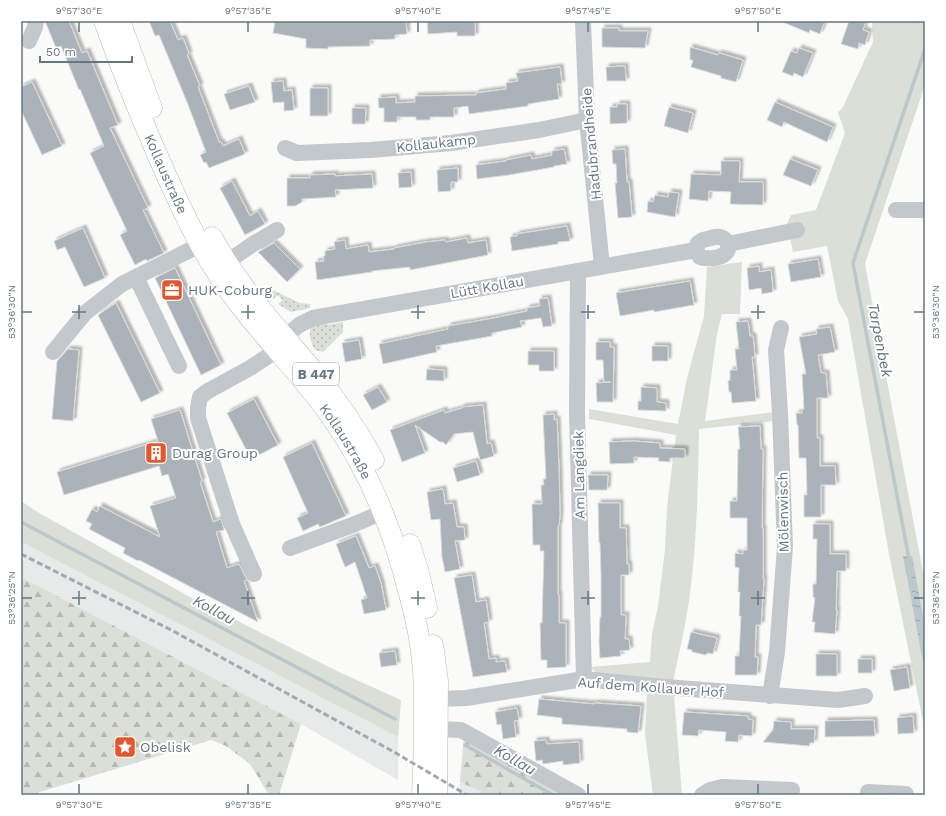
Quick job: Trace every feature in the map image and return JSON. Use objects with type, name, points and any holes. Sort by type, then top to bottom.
[{"type":"main road","name":"Kollaustraße","points":[[104,21],[123,74],[141,117],[181,207],[200,245],[246,315],[312,369],[356,428],[392,498],[408,538],[419,573],[434,653],[438,681],[437,795]]},
{"type":"main road","name":"Kollaustraße","points":[[120,21],[150,104],[187,190],[211,236],[280,344],[343,434],[367,477],[394,540],[415,616],[422,668],[424,753],[422,795]]},
{"type":"street","points":[[29,41],[36,21]]},
{"type":"street","name":"Hadubrandheide","points":[[583,21],[587,120],[602,266]]},
{"type":"street","name":"Kollaukamp","points":[[285,148],[297,153],[371,150],[451,143],[539,130],[587,120]]},
{"type":"street","points":[[896,210],[925,210]]},
{"type":"street","points":[[227,262],[277,230]]},
{"type":"street","name":"Lütt Kollau","points":[[254,574],[232,524],[198,418],[198,408],[200,397],[250,368],[280,344],[299,325],[313,318],[696,250],[700,241],[715,238],[722,238],[728,244],[797,230]]},
{"type":"street","points":[[53,352],[85,313],[122,284],[200,245]]},
{"type":"street","name":"Am Langdiek","points":[[578,271],[577,412],[584,679]]},
{"type":"street","points":[[136,277],[179,366]]},
{"type":"street","name":"Mölenwisch","points":[[770,696],[777,652],[785,547],[776,350],[781,328]]},
{"type":"street","points":[[290,548],[383,512]]},
{"type":"street","name":"Auf dem Kollauer Hof","points":[[438,699],[466,698],[584,679],[770,696],[838,700],[866,696]]},
{"type":"street","points":[[438,729],[460,730],[578,795]]},
{"type":"street","points":[[702,795],[710,790],[722,787],[782,792]]},
{"type":"street","points":[[868,792],[896,794]]},
{"type":"shaded area","points":[[21,542],[398,737],[398,780],[301,724],[21,577]]},
{"type":"shaded area","points":[[460,782],[480,791],[482,795],[459,795]]},
{"type":"green space","points":[[872,21],[925,21],[925,85],[865,264],[925,583],[925,731],[889,554],[848,319],[838,301],[827,246],[793,252],[787,224],[791,215],[816,210],[845,133],[838,112],[842,109],[873,42]]},
{"type":"green space","points":[[742,262],[740,314],[722,314],[717,334],[705,421],[774,412],[774,421],[699,429],[697,512],[690,594],[673,682],[599,675],[590,667],[650,662],[652,634],[658,606],[665,550],[667,507],[676,435],[589,419],[589,409],[678,424],[687,378],[704,316],[707,267]]},
{"type":"green space","points":[[264,286],[300,303],[310,304],[310,308],[291,312],[278,304],[282,300],[278,295],[273,299]]},
{"type":"green space","points":[[324,321],[328,325],[343,322],[343,332],[323,352],[315,350],[311,342],[310,333],[311,327]]},
{"type":"green space","points":[[21,501],[39,513],[190,597],[341,673],[401,700],[398,737],[21,542]]},
{"type":"green space","points":[[21,577],[301,724],[279,795],[269,795],[250,764],[226,746],[211,740],[30,795],[21,795]]},
{"type":"green space","points":[[647,693],[674,695],[682,795],[653,795],[645,734]]},
{"type":"green space","points":[[464,735],[573,795],[482,795],[480,791],[460,782]]},
{"type":"water","points":[[903,556],[912,556],[925,628],[925,672]]},
{"type":"building","points":[[45,21],[69,21],[82,53],[87,51],[118,125],[110,128],[148,208],[143,210],[164,253],[147,261],[146,259],[135,265],[120,235],[127,231],[90,153],[104,146],[61,46],[56,48]]},
{"type":"building","points":[[149,21],[170,21],[178,40],[183,38],[189,54],[187,55],[200,86],[198,87],[219,142],[221,142],[223,146],[239,139],[245,154],[209,168],[206,162],[204,163],[200,155],[206,152],[187,102],[159,35],[155,36]]},
{"type":"building","points":[[275,21],[406,21],[407,34],[395,35],[395,39],[370,40],[370,46],[328,47],[328,49],[306,48],[306,39],[273,33]]},
{"type":"building","points":[[427,21],[475,21],[475,36],[457,36],[457,32],[428,34]]},
{"type":"building","points":[[780,21],[825,21],[820,34],[810,30],[809,33]]},
{"type":"building","points":[[849,21],[866,21],[863,30],[869,32],[865,45],[859,43],[858,49],[841,44]]},
{"type":"building","points":[[602,28],[619,28],[619,31],[648,31],[645,48],[602,47]]},
{"type":"building","points":[[690,47],[743,60],[736,82],[691,67],[693,60],[690,60]]},
{"type":"building","points":[[799,48],[813,53],[803,77],[794,73],[793,76],[782,72],[791,51],[797,53]]},
{"type":"building","points":[[625,66],[626,81],[607,81],[606,67]]},
{"type":"building","points":[[560,67],[562,84],[557,84],[559,99],[528,104],[528,106],[469,114],[468,106],[454,108],[454,117],[430,117],[430,120],[416,120],[416,117],[397,117],[397,122],[384,122],[384,108],[379,108],[378,98],[396,97],[396,103],[415,102],[415,96],[476,95],[476,93],[506,89],[506,83],[518,81],[516,73]]},
{"type":"building","points":[[283,81],[284,91],[292,90],[294,110],[284,111],[284,102],[273,103],[271,82]]},
{"type":"building","points":[[32,82],[62,146],[42,155],[21,110],[21,87]]},
{"type":"building","points":[[249,86],[255,102],[230,110],[224,94]]},
{"type":"building","points":[[310,88],[328,88],[328,116],[310,116]]},
{"type":"building","points":[[775,102],[833,127],[827,142],[784,122],[782,127],[767,120]]},
{"type":"building","points":[[617,104],[627,104],[627,123],[610,124],[610,107],[617,107]]},
{"type":"building","points":[[669,107],[693,113],[688,133],[664,126]]},
{"type":"building","points":[[352,108],[366,108],[365,124],[352,124]]},
{"type":"building","points":[[564,149],[567,164],[509,175],[477,179],[476,165],[506,161],[531,155],[532,159],[552,155],[552,151]]},
{"type":"building","points":[[625,149],[627,182],[629,182],[632,217],[618,218],[615,183],[617,183],[616,164],[613,164],[612,150]]},
{"type":"building","points":[[790,159],[818,170],[811,186],[783,175]]},
{"type":"building","points":[[721,161],[740,161],[739,182],[763,182],[763,205],[730,204],[731,192],[709,191],[708,201],[689,199],[691,174],[721,175]]},
{"type":"building","points":[[458,168],[458,182],[451,182],[451,191],[438,192],[437,170]]},
{"type":"building","points":[[411,172],[412,187],[399,188],[398,173]]},
{"type":"building","points":[[335,174],[335,176],[372,174],[373,188],[335,190],[336,197],[302,199],[302,202],[295,206],[287,206],[287,178],[310,178],[310,175]]},
{"type":"building","points":[[232,181],[250,216],[258,211],[265,224],[245,235],[220,188]]},
{"type":"building","points":[[669,192],[679,193],[675,217],[647,212],[648,201],[653,202],[655,195],[668,197]]},
{"type":"building","points":[[567,226],[570,241],[512,251],[510,237],[517,236],[517,234]]},
{"type":"building","points":[[83,228],[105,278],[84,287],[65,247],[57,250],[54,241]]},
{"type":"building","points":[[467,238],[468,243],[486,240],[488,255],[410,270],[410,267],[372,271],[317,280],[315,262],[324,261],[323,256],[325,256],[325,251],[335,249],[334,242],[345,240],[346,249],[368,245],[369,252],[394,249],[426,242],[445,240],[446,242]]},
{"type":"building","points":[[274,243],[300,269],[287,282],[258,252]]},
{"type":"building","points":[[818,259],[821,277],[791,282],[788,264]]},
{"type":"building","points":[[759,266],[759,272],[771,270],[773,292],[762,294],[761,288],[749,290],[747,268]]},
{"type":"building","points":[[175,268],[221,365],[201,375],[155,278]]},
{"type":"building","points":[[690,281],[694,305],[620,316],[616,293]]},
{"type":"building","points":[[548,298],[552,326],[543,327],[541,318],[520,321],[522,327],[492,333],[492,336],[436,346],[437,352],[383,364],[379,344],[448,329],[448,326],[527,311],[527,308],[540,306],[539,299]]},
{"type":"building","points":[[116,303],[160,393],[141,402],[98,315]]},
{"type":"building","points":[[748,321],[750,336],[753,336],[755,357],[752,357],[756,401],[732,403],[728,381],[730,380],[730,370],[737,370],[735,349],[739,349],[736,322]]},
{"type":"building","points":[[830,327],[835,352],[818,355],[821,373],[826,373],[828,398],[817,398],[817,438],[820,438],[820,466],[835,466],[836,485],[821,485],[821,517],[804,517],[804,495],[807,495],[806,458],[799,458],[796,413],[802,413],[802,409],[804,409],[802,374],[806,374],[799,337],[817,334],[816,329]]},
{"type":"building","points":[[359,340],[362,359],[345,362],[342,343]]},
{"type":"building","points":[[596,342],[610,342],[610,347],[614,347],[613,402],[597,402],[596,383],[611,382],[604,382],[603,360],[596,360]]},
{"type":"building","points":[[652,346],[668,346],[668,361],[652,361]]},
{"type":"building","points":[[68,349],[79,350],[73,421],[52,419],[57,361]]},
{"type":"building","points":[[528,351],[554,351],[554,371],[539,371],[539,365],[528,365]]},
{"type":"building","points":[[427,369],[444,370],[444,381],[426,380]]},
{"type":"building","points":[[378,387],[387,402],[372,410],[363,395]]},
{"type":"building","points":[[641,387],[657,388],[657,402],[666,403],[666,411],[638,410],[638,401],[641,401]]},
{"type":"building","points":[[254,399],[278,445],[251,459],[227,413]]},
{"type":"building","points":[[483,405],[487,444],[491,443],[494,456],[480,460],[473,432],[454,434],[446,445],[415,425],[425,453],[402,462],[390,430],[444,410],[445,413],[462,407]]},
{"type":"building","points":[[180,410],[213,522],[221,519],[224,530],[216,532],[227,568],[239,564],[247,580],[244,581],[258,622],[123,553],[125,548],[89,529],[92,524],[86,521],[92,509],[97,512],[100,506],[160,537],[150,506],[176,498],[168,474],[162,476],[159,466],[64,495],[57,472],[158,441],[151,419]]},
{"type":"building","points":[[554,414],[554,420],[557,419],[559,470],[559,623],[566,623],[566,667],[547,668],[547,660],[541,660],[540,623],[542,623],[544,551],[540,551],[540,545],[533,545],[532,504],[542,504],[541,485],[544,485],[543,479],[546,479],[543,415]]},
{"type":"building","points":[[760,426],[761,449],[763,449],[762,528],[764,579],[761,625],[756,625],[755,657],[758,657],[757,675],[735,675],[735,656],[739,656],[741,616],[739,616],[740,592],[738,592],[739,568],[735,567],[735,553],[743,554],[743,550],[747,550],[747,518],[730,518],[730,501],[737,501],[738,449],[740,449],[738,427]]},
{"type":"building","points":[[633,441],[660,443],[660,448],[685,449],[685,458],[670,458],[670,462],[658,461],[659,458],[634,457],[634,463],[610,464],[609,442]]},
{"type":"building","points":[[312,443],[346,516],[320,527],[318,524],[303,531],[297,518],[308,513],[283,457]]},
{"type":"building","points":[[476,461],[480,475],[457,482],[453,468]]},
{"type":"building","points":[[588,475],[608,475],[607,490],[589,490]]},
{"type":"building","points":[[443,489],[445,504],[453,503],[457,527],[464,527],[465,540],[455,541],[460,569],[445,572],[442,557],[440,519],[431,520],[427,492]]},
{"type":"building","points":[[598,503],[620,503],[620,528],[626,528],[627,564],[629,564],[629,575],[621,575],[621,615],[626,615],[625,639],[629,639],[630,650],[620,651],[621,656],[600,658],[601,575]]},
{"type":"building","points":[[813,524],[830,524],[830,554],[846,554],[846,571],[837,571],[837,610],[835,634],[814,632],[815,622],[812,622],[815,598],[813,597],[813,584],[816,584],[817,539],[813,539]]},
{"type":"building","points":[[356,536],[369,568],[375,566],[381,583],[386,610],[364,614],[361,600],[367,598],[355,562],[345,567],[336,544]]},
{"type":"building","points":[[472,575],[476,602],[486,600],[489,622],[484,623],[489,659],[496,658],[496,662],[505,661],[507,672],[473,677],[454,578]]},
{"type":"building","points":[[691,632],[717,638],[713,654],[707,653],[706,655],[692,652],[692,650],[687,649]]},
{"type":"building","points":[[395,651],[397,665],[381,667],[379,653]]},
{"type":"building","points":[[816,654],[837,654],[837,676],[816,676]]},
{"type":"building","points":[[858,659],[872,659],[872,673],[858,673]]},
{"type":"building","points":[[907,667],[910,688],[894,691],[890,670]]},
{"type":"building","points":[[539,699],[594,704],[641,706],[638,733],[627,732],[627,729],[562,724],[562,718],[537,715]]},
{"type":"building","points":[[517,708],[519,720],[514,721],[516,737],[503,739],[501,724],[497,725],[495,712]]},
{"type":"building","points":[[684,712],[748,716],[748,719],[753,720],[752,736],[739,735],[738,742],[725,741],[726,732],[699,730],[698,736],[682,735]]},
{"type":"building","points":[[913,716],[914,733],[898,734],[897,718]]},
{"type":"building","points":[[874,720],[875,736],[825,737],[825,721]]},
{"type":"building","points":[[774,721],[791,722],[791,729],[815,729],[814,743],[810,743],[809,746],[763,742],[773,730]]},
{"type":"building","points":[[546,740],[547,744],[579,742],[580,763],[563,765],[563,761],[543,764],[542,760],[536,761],[534,741]]},
{"type":"waterway","name":"Tarpenbek","points":[[909,559],[853,263],[925,49]]},
{"type":"waterway","name":"Kollau","points":[[21,522],[395,719]]},
{"type":"waterway","name":"Kollau","points":[[465,745],[553,795]]},
{"type":"railway","points":[[21,554],[173,631],[394,752],[467,795]]},
{"type":"place","name":"HUK-Coburg","points":[[172,290]]},
{"type":"place","name":"Durag Group","points":[[156,453]]},
{"type":"place","name":"Obelisk","points":[[125,747]]}]
